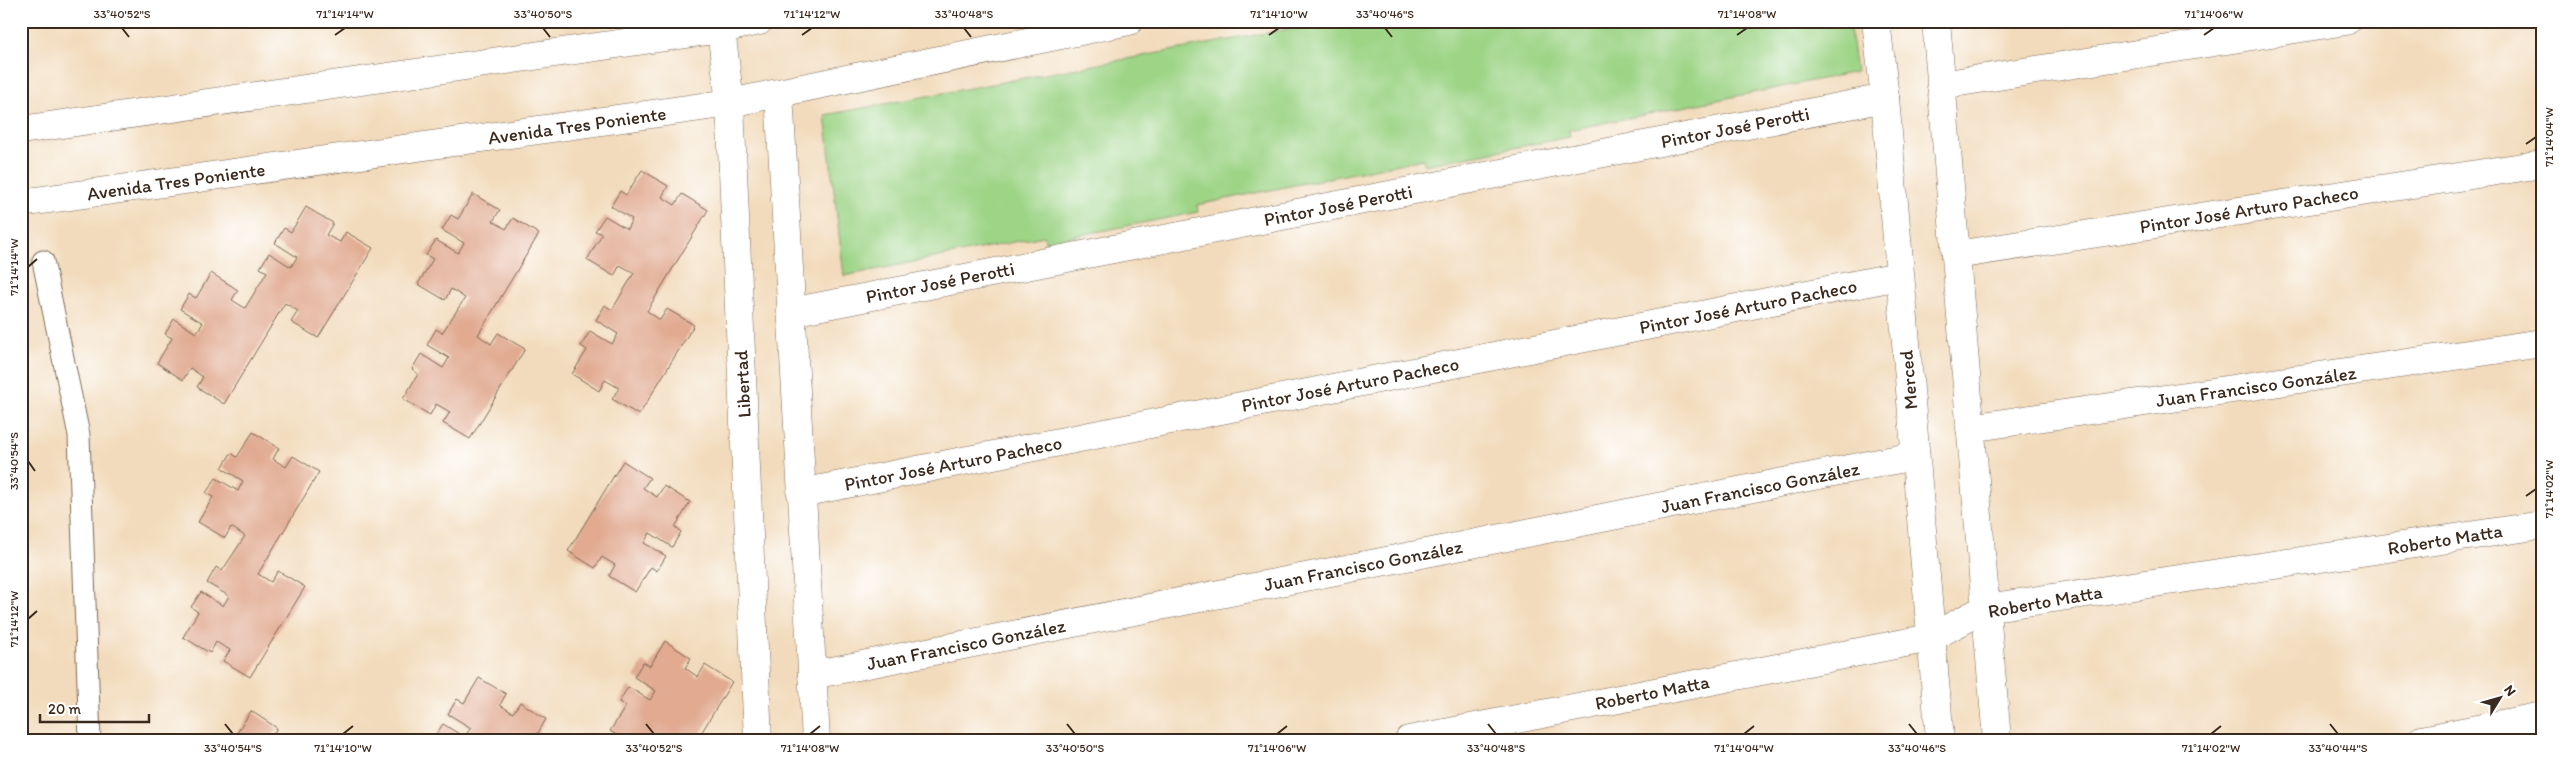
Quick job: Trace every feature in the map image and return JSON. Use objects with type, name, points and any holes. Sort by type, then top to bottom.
[{"type":"street","points":[[21,130],[721,29],[759,21]]},
{"type":"street","name":"Avenida Tres Poniente","points":[[21,203],[730,103],[1129,21]]},
{"type":"street","name":"Merced","points":[[1876,21],[1885,98],[1914,456],[1940,740]]},
{"type":"street","points":[[1936,21],[1997,740]]},
{"type":"street","points":[[1941,85],[2346,21]]},
{"type":"street","name":"Libertad","points":[[721,29],[730,103],[758,740]]},
{"type":"street","points":[[779,94],[816,740]]},
{"type":"street","name":"Pintor José Perotti","points":[[791,312],[1885,98]]},
{"type":"street","name":"Pintor José Arturo Pacheco","points":[[1956,255],[2542,164]]},
{"type":"street","name":"Pintor José Arturo Pacheco","points":[[802,493],[1900,276]]},
{"type":"street","name":"Juan Francisco González","points":[[1970,428],[2542,343]]},
{"type":"street","name":"Juan Francisco González","points":[[812,675],[1914,456]]},
{"type":"street","name":"Roberto Matta","points":[[1409,740],[1930,638],[1986,608],[2542,525]]},
{"type":"street","points":[[2422,740],[2492,733],[2542,716]]},
{"type":"lane","points":[[43,261],[79,435],[90,740]]},
{"type":"green space","points":[[1331,21],[1849,21],[1856,72],[1569,130],[1570,137],[1425,165],[1423,159],[1197,205],[1198,212],[1045,242],[1044,236],[844,276],[825,115]]},
{"type":"building","points":[[642,170],[668,186],[662,197],[675,205],[682,194],[708,210],[647,311],[660,320],[667,309],[694,325],[639,415],[612,399],[619,388],[605,380],[599,391],[572,374],[587,350],[581,346],[590,331],[612,344],[618,334],[596,320],[605,305],[612,310],[634,273],[620,265],[614,276],[587,260],[602,234],[595,231],[605,216],[627,229],[632,219],[611,206],[620,191],[626,195]]},
{"type":"building","points":[[473,194],[500,210],[493,221],[506,229],[513,218],[539,234],[478,335],[491,344],[498,333],[525,349],[470,439],[443,423],[450,412],[436,404],[430,415],[403,399],[418,374],[412,369],[421,354],[443,368],[449,358],[427,345],[436,329],[442,333],[465,298],[451,289],[445,300],[418,284],[433,259],[426,255],[436,240],[458,253],[464,243],[442,230],[451,215],[458,219]]},
{"type":"building","points":[[306,207],[333,223],[326,235],[340,242],[346,232],[373,248],[318,338],[291,322],[298,311],[285,303],[224,404],[197,387],[203,377],[190,368],[183,380],[157,363],[172,338],[165,334],[174,319],[196,333],[203,323],[180,309],[189,294],[196,298],[211,273],[238,290],[232,300],[245,308],[267,272],[260,268],[269,253],[291,267],[297,257],[275,243],[284,228],[291,232]]},
{"type":"building","points":[[253,432],[279,448],[273,459],[286,467],[293,456],[319,472],[258,574],[271,582],[278,571],[305,587],[250,677],[223,661],[230,650],[216,642],[210,653],[183,637],[198,612],[191,607],[201,592],[223,606],[229,596],[207,583],[216,567],[222,571],[245,536],[231,527],[225,538],[198,522],[213,497],[206,493],[216,478],[238,491],[243,481],[222,468],[231,453],[237,457]]},
{"type":"building","points":[[623,461],[650,478],[643,488],[657,497],[664,486],[690,502],[675,527],[681,532],[672,547],[650,533],[644,543],[666,556],[657,571],[651,567],[635,592],[609,576],[615,565],[602,557],[595,568],[568,551]]},
{"type":"building","points":[[665,641],[691,658],[685,668],[698,677],[705,665],[732,682],[697,740],[648,740],[643,737],[642,740],[624,740],[610,731],[626,706],[619,702],[628,687],[650,700],[656,691],[634,677],[643,662],[650,666]]},
{"type":"building","points":[[479,678],[506,694],[500,705],[513,713],[520,702],[546,719],[534,740],[433,739],[443,724],[464,737],[471,728],[448,714],[457,699],[464,703]]},
{"type":"building","points":[[251,711],[277,728],[271,738],[273,740],[224,740],[229,732],[235,736]]}]
